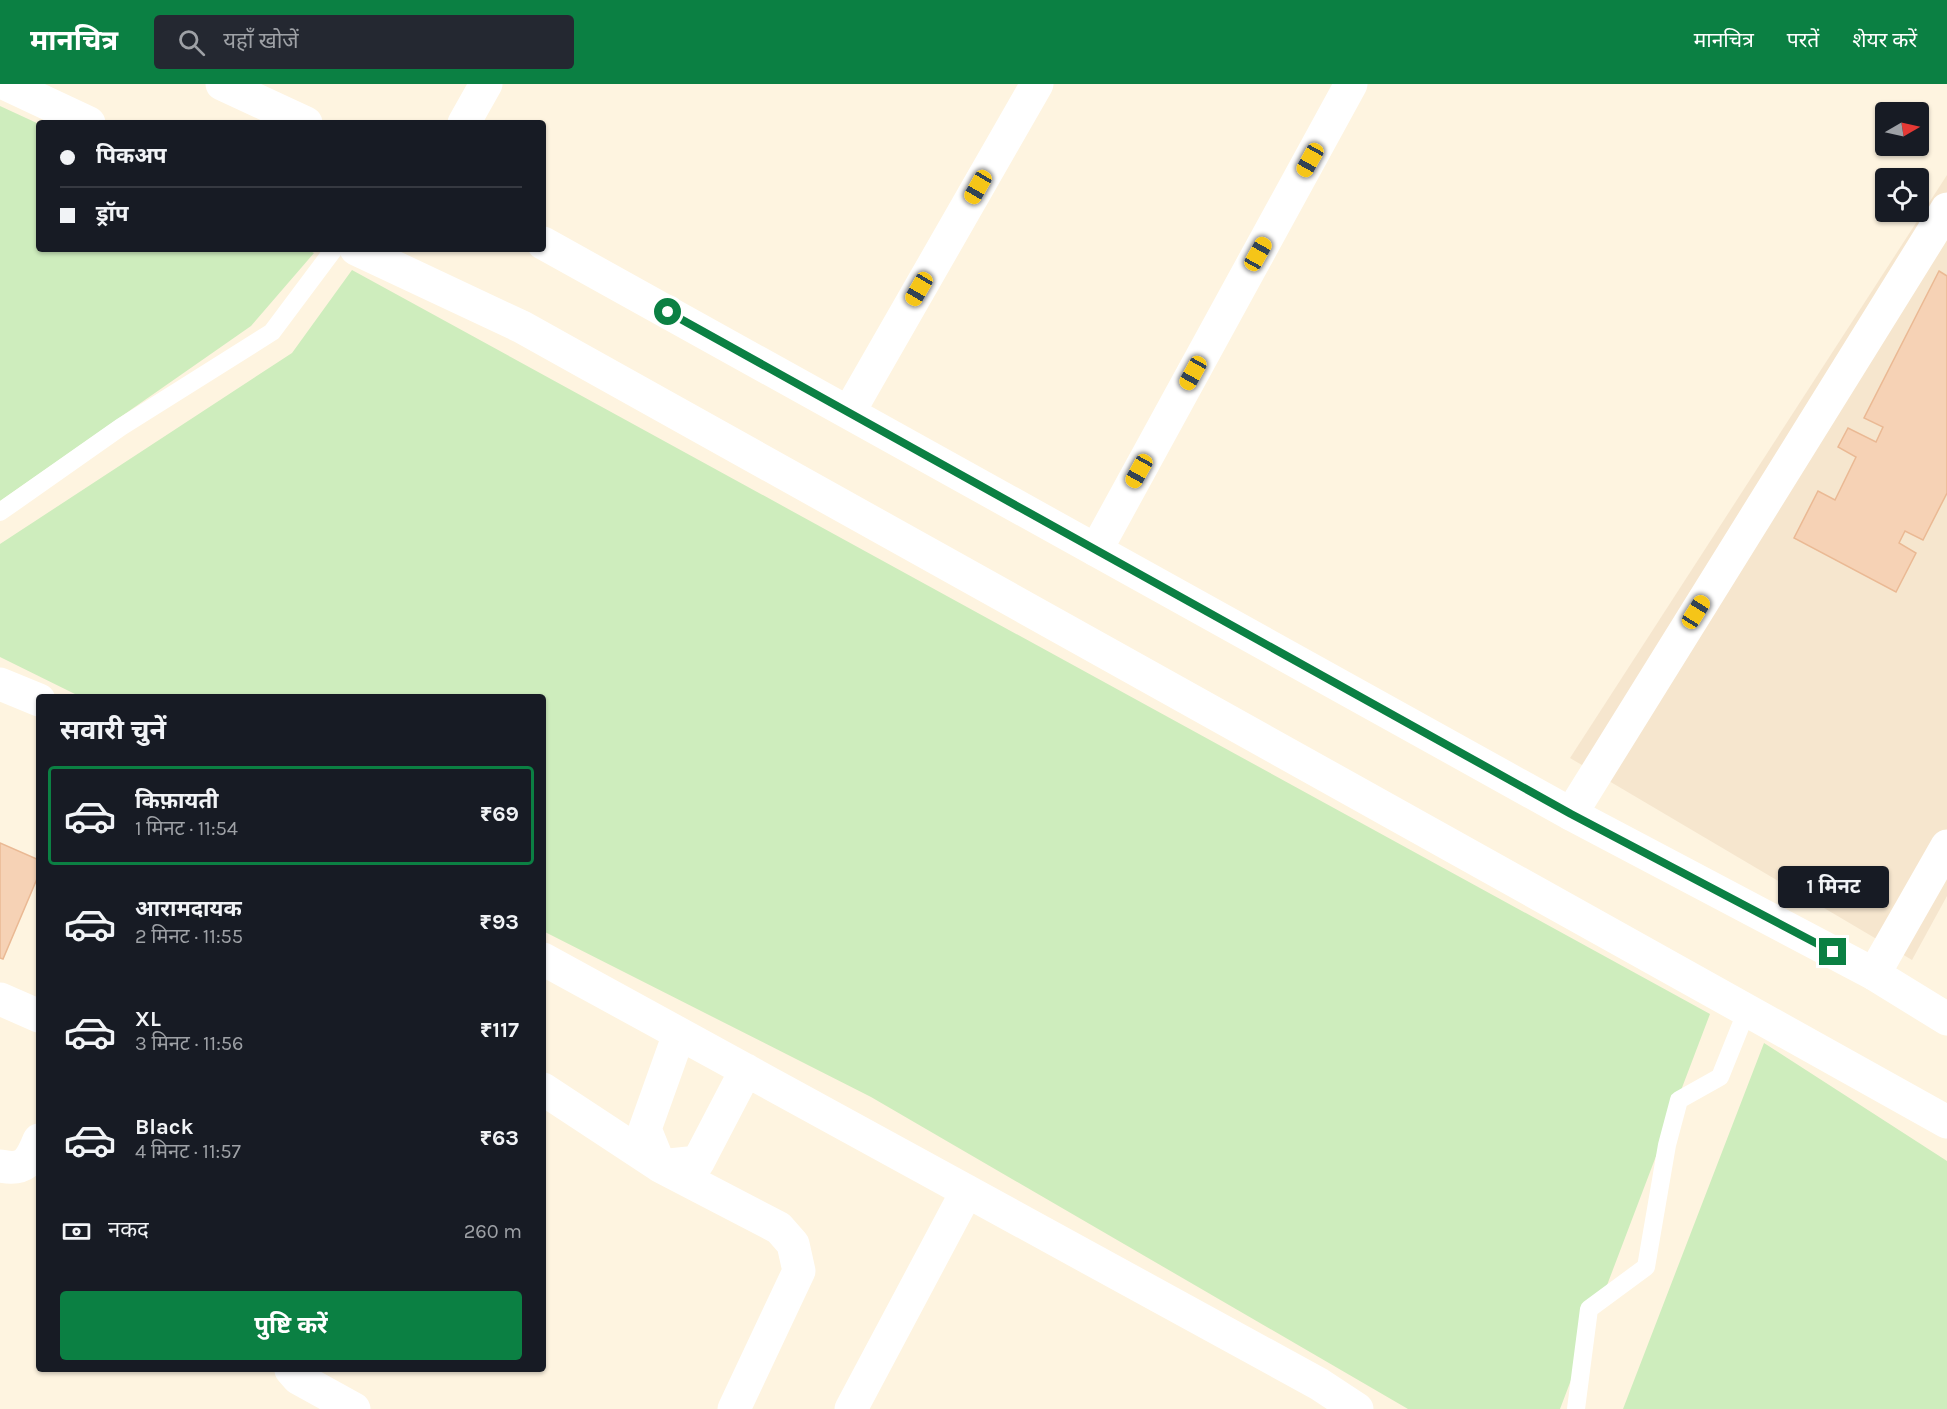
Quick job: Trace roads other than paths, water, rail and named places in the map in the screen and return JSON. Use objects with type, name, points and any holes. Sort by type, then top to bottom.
[{"type":"street","points":[[6,84],[83,120]]},
{"type":"street","points":[[222,84],[300,120]]},
{"type":"street","points":[[466,120],[486,84]]},
{"type":"street","points":[[849,412],[1037,84]]},
{"type":"street","points":[[1096,550],[1351,84]]},
{"type":"street","points":[[1571,814],[1947,209]]},
{"type":"street","points":[[546,245],[1571,814],[1874,974],[1947,1019]]},
{"type":"street","points":[[362,252],[522,327],[1947,1122]]},
{"type":"street","points":[[0,684],[36,699]]},
{"type":"street","points":[[1874,974],[1947,846]]},
{"type":"street","points":[[546,961],[1319,1384],[1357,1409]]},
{"type":"street","points":[[0,999],[36,1015]]},
{"type":"street","points":[[660,1166],[645,1129],[679,1034]]},
{"type":"street","points":[[660,1166],[698,1162],[746,1070]]},
{"type":"street","points":[[546,1091],[660,1166],[779,1228],[793,1244],[799,1271],[734,1409]]},
{"type":"street","points":[[0,1166],[14,1169],[24,1165],[32,1157],[36,1147]]},
{"type":"street","points":[[851,1409],[967,1191]]},
{"type":"street","points":[[293,1372],[298,1378],[354,1409]]},
{"type":"lane","points":[[0,512],[121,427],[272,332],[332,252]]},
{"type":"lane","points":[[1576,1409],[1589,1309],[1646,1267],[1667,1144],[1679,1100],[1720,1077],[1747,1010]]}]
